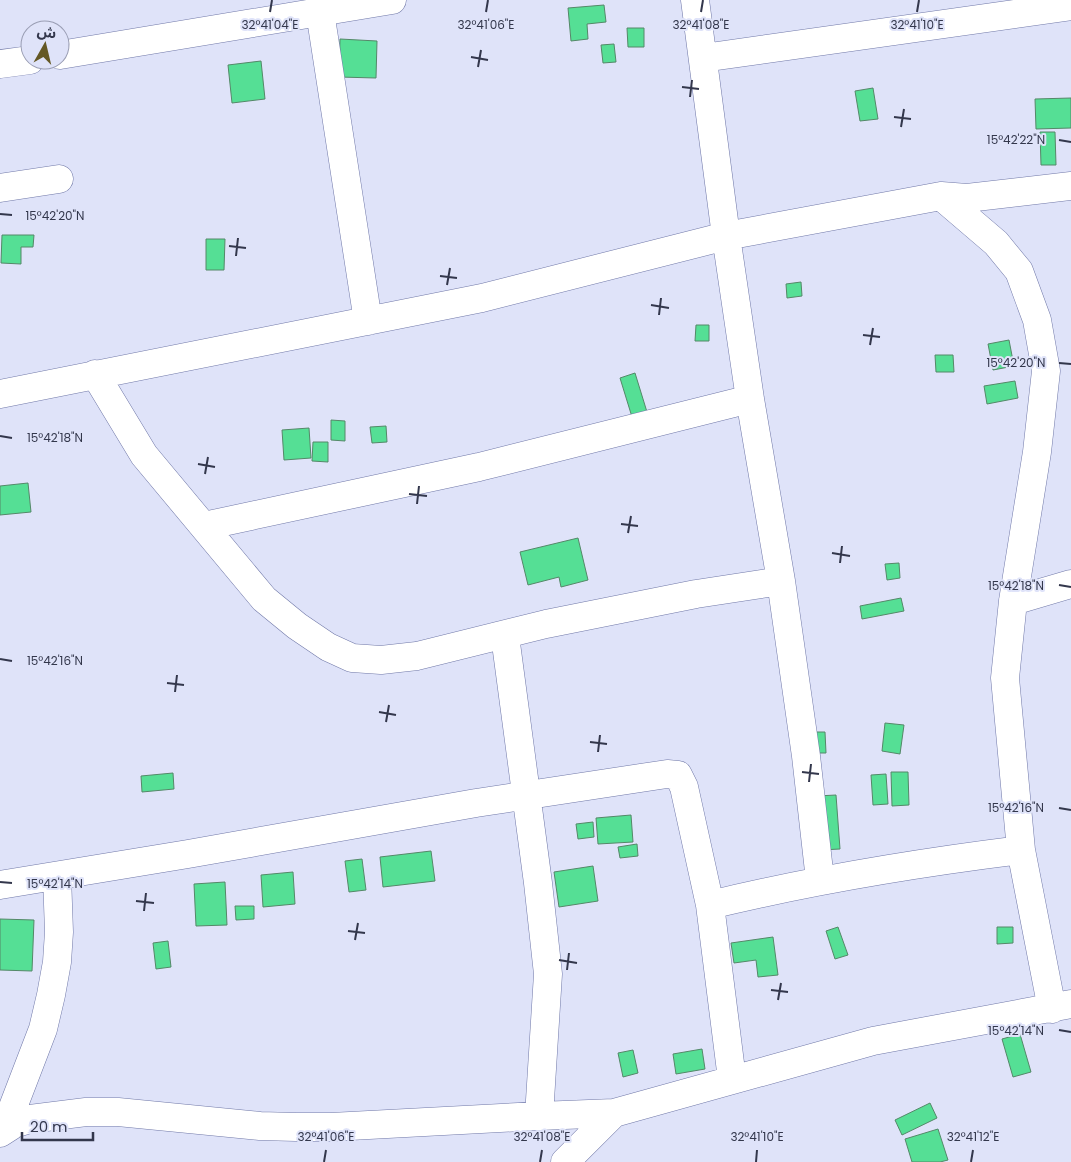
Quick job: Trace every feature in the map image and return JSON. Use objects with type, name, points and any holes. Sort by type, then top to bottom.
[{"type":"street","points":[[70,53],[392,0]]},
{"type":"street","points":[[695,0],[726,236],[750,399],[781,581],[806,756],[820,880]]},
{"type":"street","points":[[703,58],[1071,6]]},
{"type":"street","points":[[320,12],[368,321]]},
{"type":"street","points":[[0,64],[20,61]]},
{"type":"street","points":[[0,188],[59,179]]},
{"type":"street","points":[[0,394],[482,298],[726,236],[941,196],[977,197],[1071,186]]},
{"type":"street","points":[[3,1131],[30,1119],[86,1112],[118,1112],[260,1126],[296,1127],[331,1127],[614,1113],[873,1041],[1061,1006],[1021,850],[1005,678],[1013,601],[1037,452],[1046,371],[1037,320],[1019,271],[996,243],[941,196]]},
{"type":"street","points":[[94,374],[144,455],[264,599],[297,626],[328,647],[352,658],[381,660],[417,656],[505,636],[546,624],[696,594],[781,581]]},
{"type":"street","points":[[204,526],[479,467],[750,399]]},
{"type":"street","points":[[1013,601],[1071,584]]},
{"type":"street","points":[[505,636],[548,974],[539,1116]]},
{"type":"street","points":[[0,885],[526,796],[667,774],[678,775],[684,787],[710,905],[732,1080]]},
{"type":"street","points":[[710,905],[820,880],[1021,850]]},
{"type":"street","points":[[3,1131],[43,1029],[51,995],[57,962],[59,932],[57,876]]},
{"type":"street","points":[[565,1162],[614,1113]]},
{"type":"building","points":[[604,5],[606,22],[587,24],[588,39],[571,41],[568,8]]},
{"type":"building","points":[[627,28],[644,28],[644,47],[628,47]]},
{"type":"building","points":[[340,39],[377,41],[376,78],[339,77]]},
{"type":"building","points":[[614,44],[616,62],[603,63],[601,45]]},
{"type":"building","points":[[261,61],[265,99],[232,103],[228,65]]},
{"type":"building","points":[[873,88],[878,119],[860,121],[855,91]]},
{"type":"building","points":[[1071,98],[1071,128],[1036,129],[1035,99]]},
{"type":"building","points":[[1040,132],[1055,132],[1056,165],[1041,165]]},
{"type":"building","points":[[2,235],[34,235],[33,247],[21,247],[21,264],[1,263]]},
{"type":"building","points":[[206,239],[225,239],[224,270],[206,270]]},
{"type":"building","points":[[801,282],[802,296],[787,298],[786,284]]},
{"type":"building","points":[[696,325],[709,325],[709,341],[695,341]]},
{"type":"building","points":[[1009,340],[1014,366],[993,370],[988,344]]},
{"type":"building","points":[[935,355],[953,355],[954,372],[936,372]]},
{"type":"building","points":[[635,373],[647,412],[632,417],[620,378]]},
{"type":"building","points":[[1015,381],[1018,398],[987,404],[984,386]]},
{"type":"building","points":[[331,420],[345,421],[345,441],[331,440]]},
{"type":"building","points":[[386,426],[387,442],[372,443],[370,427]]},
{"type":"building","points":[[309,428],[311,458],[284,460],[282,430]]},
{"type":"building","points":[[313,442],[328,442],[328,462],[312,461]]},
{"type":"building","points":[[28,483],[31,512],[0,515],[0,486]]},
{"type":"building","points":[[578,538],[588,580],[561,587],[559,577],[528,585],[520,552]]},
{"type":"building","points":[[899,563],[900,578],[887,580],[885,564]]},
{"type":"building","points":[[901,598],[904,611],[862,619],[860,606]]},
{"type":"building","points":[[885,723],[904,725],[900,754],[882,751]]},
{"type":"building","points":[[811,732],[825,732],[826,753],[811,753]]},
{"type":"building","points":[[891,772],[908,772],[909,805],[892,806]]},
{"type":"building","points":[[173,773],[174,789],[142,792],[141,776]]},
{"type":"building","points":[[886,774],[888,804],[873,805],[871,775]]},
{"type":"building","points":[[836,795],[840,849],[821,850],[817,796]]},
{"type":"building","points":[[631,815],[633,842],[598,844],[596,818]]},
{"type":"building","points":[[593,822],[594,837],[578,839],[576,824]]},
{"type":"building","points":[[637,844],[638,856],[620,858],[618,847]]},
{"type":"building","points":[[431,851],[435,881],[383,887],[380,857]]},
{"type":"building","points":[[362,859],[366,890],[349,892],[345,861]]},
{"type":"building","points":[[593,866],[598,901],[559,907],[554,872]]},
{"type":"building","points":[[293,872],[295,904],[263,907],[261,875]]},
{"type":"building","points":[[225,882],[227,925],[196,926],[194,884]]},
{"type":"building","points":[[235,906],[254,906],[254,919],[236,920]]},
{"type":"building","points":[[0,919],[34,920],[32,971],[0,970]]},
{"type":"building","points":[[838,927],[848,955],[835,959],[826,931]]},
{"type":"building","points":[[997,927],[1013,927],[1013,943],[997,944]]},
{"type":"building","points":[[773,937],[778,975],[758,977],[756,960],[734,963],[731,943]]},
{"type":"building","points":[[168,941],[171,967],[156,969],[153,943]]},
{"type":"building","points":[[1020,1034],[1031,1072],[1013,1077],[1002,1039]]},
{"type":"building","points":[[702,1049],[705,1069],[676,1074],[673,1054]]},
{"type":"building","points":[[633,1050],[638,1073],[623,1077],[618,1053]]},
{"type":"building","points":[[930,1103],[937,1118],[902,1135],[895,1120]]},
{"type":"building","points":[[938,1129],[948,1160],[940,1162],[912,1162],[905,1139]]}]
